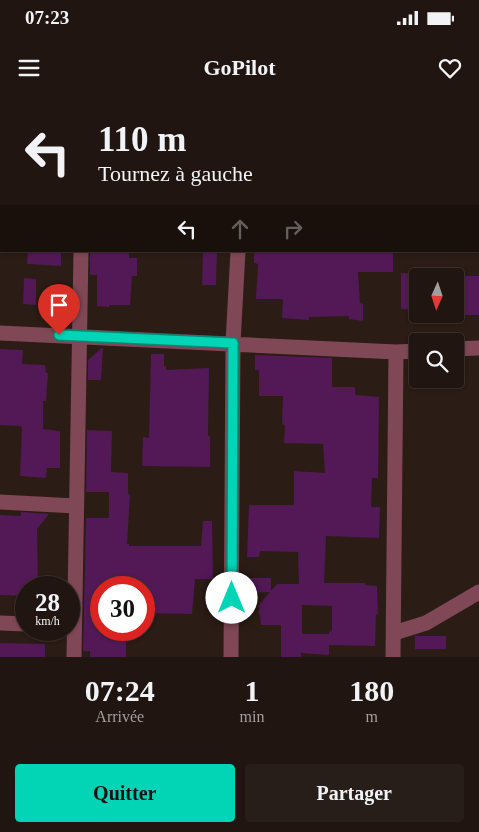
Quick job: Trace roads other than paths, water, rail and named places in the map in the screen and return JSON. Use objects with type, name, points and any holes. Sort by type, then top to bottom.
[{"type":"street","points":[[74,576],[81,252]]},
{"type":"street","points":[[231,657],[233,343],[238,252]]},
{"type":"street","points":[[0,333],[409,351]]},
{"type":"street","points":[[464,349],[479,348]]},
{"type":"street","points":[[393,657],[396,352]]},
{"type":"street","points":[[0,502],[76,506]]},
{"type":"street","points":[[394,633],[426,623],[479,592]]},
{"type":"street","points":[[0,623],[15,624]]},
{"type":"street","points":[[73,641],[74,657]]}]
